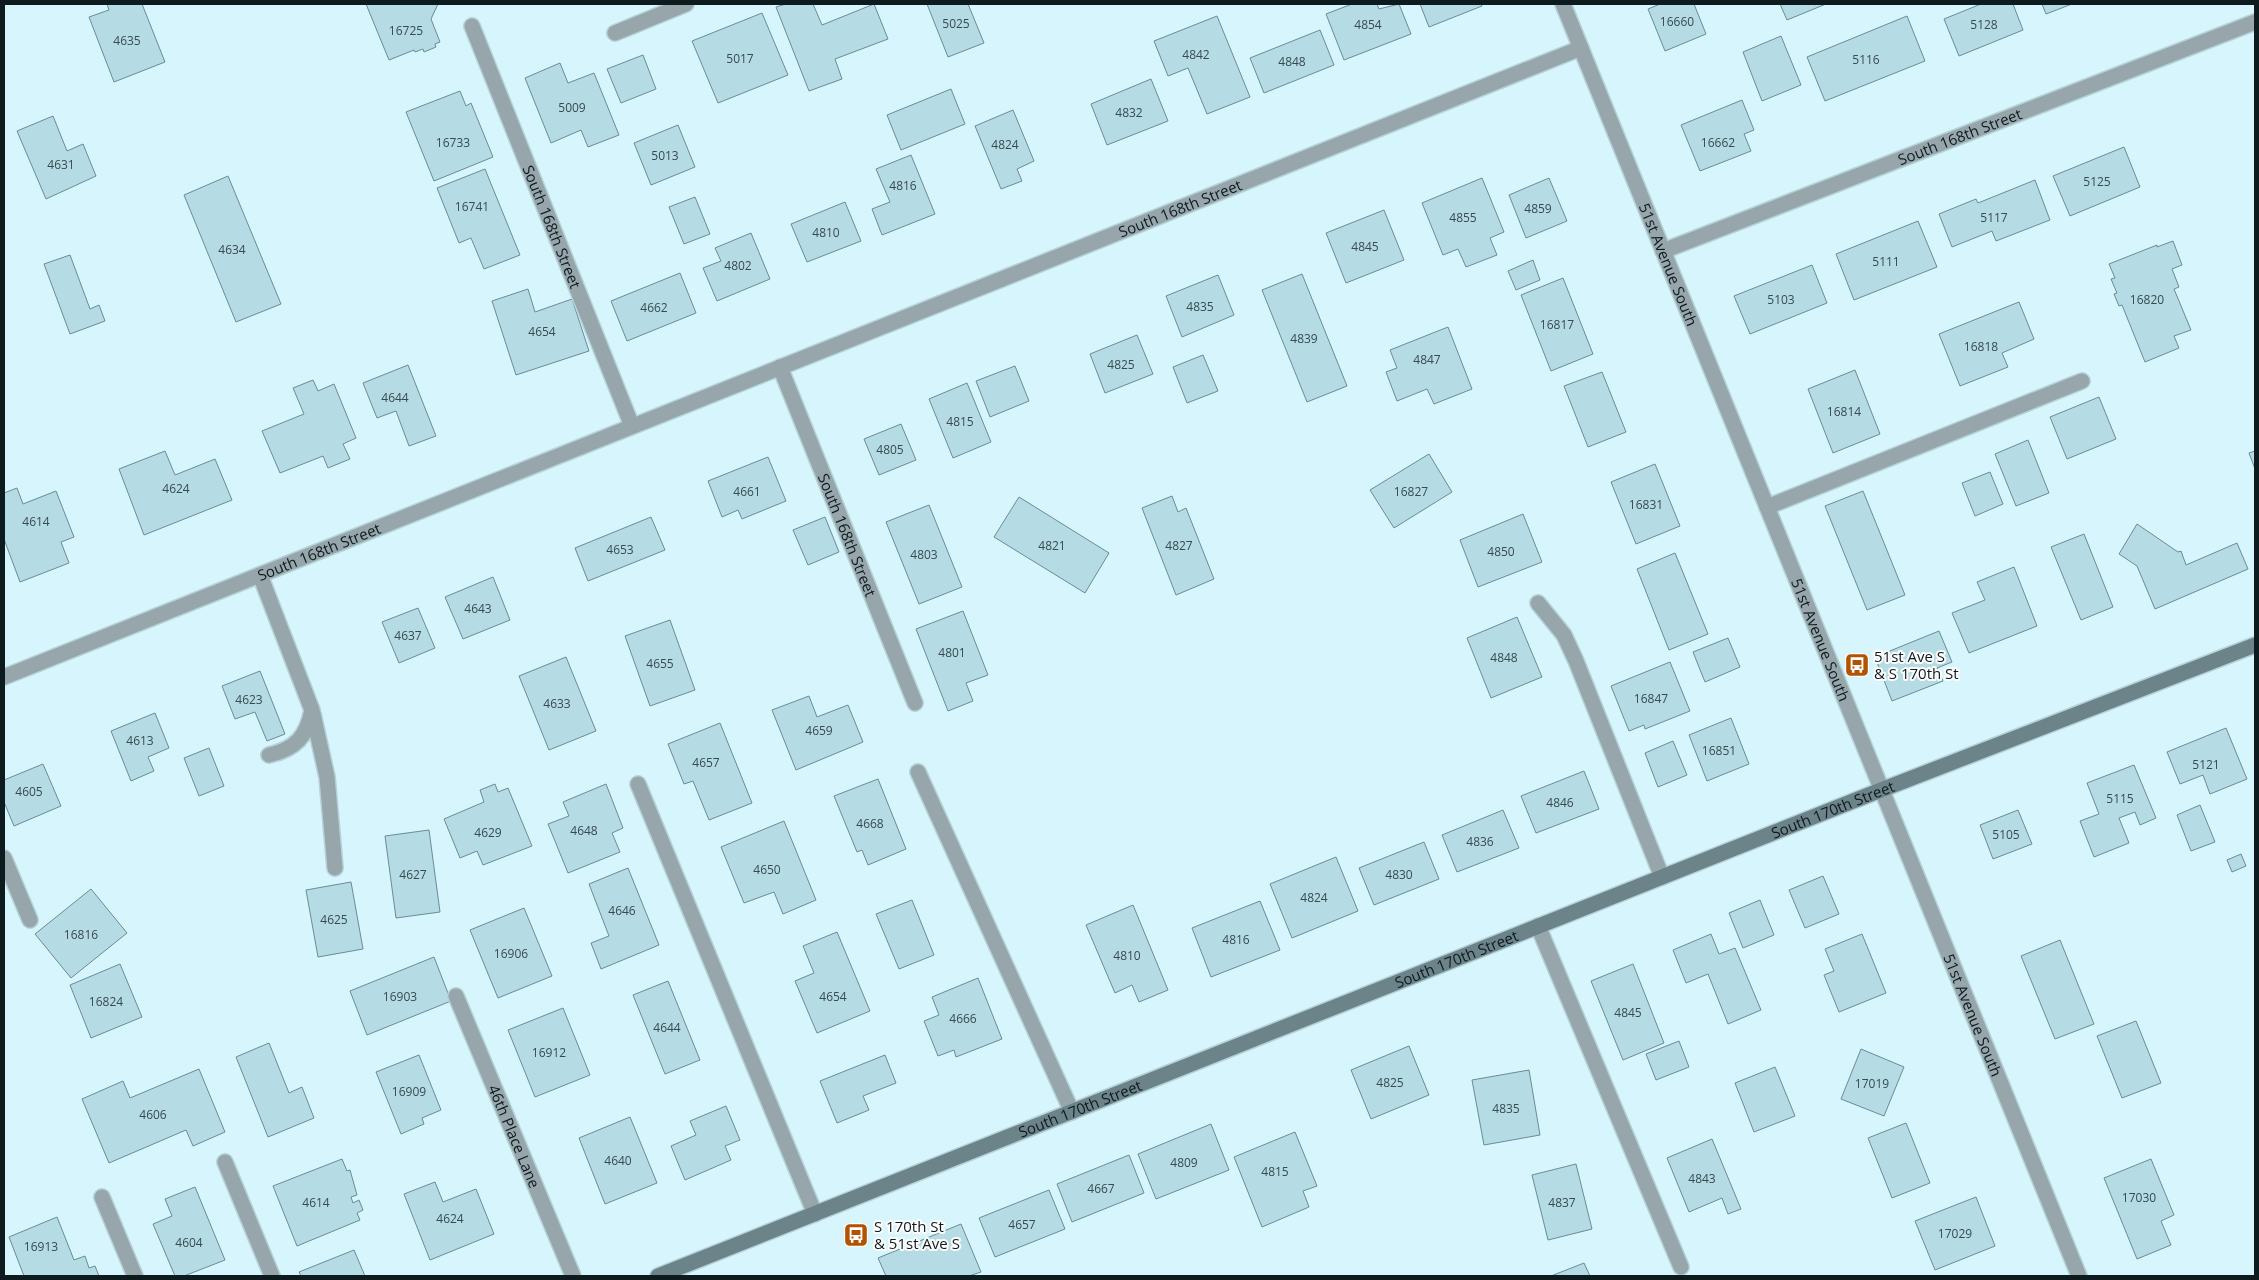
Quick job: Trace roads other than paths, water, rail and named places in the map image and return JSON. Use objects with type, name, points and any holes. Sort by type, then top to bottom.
[{"type":"street","points":[[615,33],[686,4]]},
{"type":"street","name":"51st Avenue South","points":[[1564,4],[2079,1276]]},
{"type":"street","name":"South 168th Street","points":[[1663,251],[2255,22]]},
{"type":"street","name":"South 168th Street","points":[[472,26],[632,426]]},
{"type":"street","name":"South 168th Street","points":[[4,677],[1581,48]]},
{"type":"street","name":"South 168th Street","points":[[780,367],[915,703]]},
{"type":"street","points":[[1767,507],[2082,381]]},
{"type":"street","points":[[260,575],[312,710],[327,777],[335,868]]},
{"type":"street","points":[[1538,603],[1564,635],[1576,661],[1662,877]]},
{"type":"street","name":"South 170th Street","points":[[658,1276],[1881,790],[2255,645]]},
{"type":"street","points":[[269,755],[282,752],[299,741],[309,728],[312,710]]},
{"type":"street","points":[[918,772],[1072,1112]]},
{"type":"street","points":[[638,784],[815,1214]]},
{"type":"street","points":[[4,858],[30,920]]},
{"type":"street","points":[[1538,926],[1681,1267]]},
{"type":"street","name":"46th Place Lane","points":[[456,996],[573,1276]]},
{"type":"street","points":[[225,1162],[272,1276]]},
{"type":"street","points":[[102,1197],[135,1276]]},
{"type":"place","name":"51st Ave S & S 170th St","points":[[1857,665]]},
{"type":"place","name":"S 170th St & 51st Ave S","points":[[856,1235]]}]
